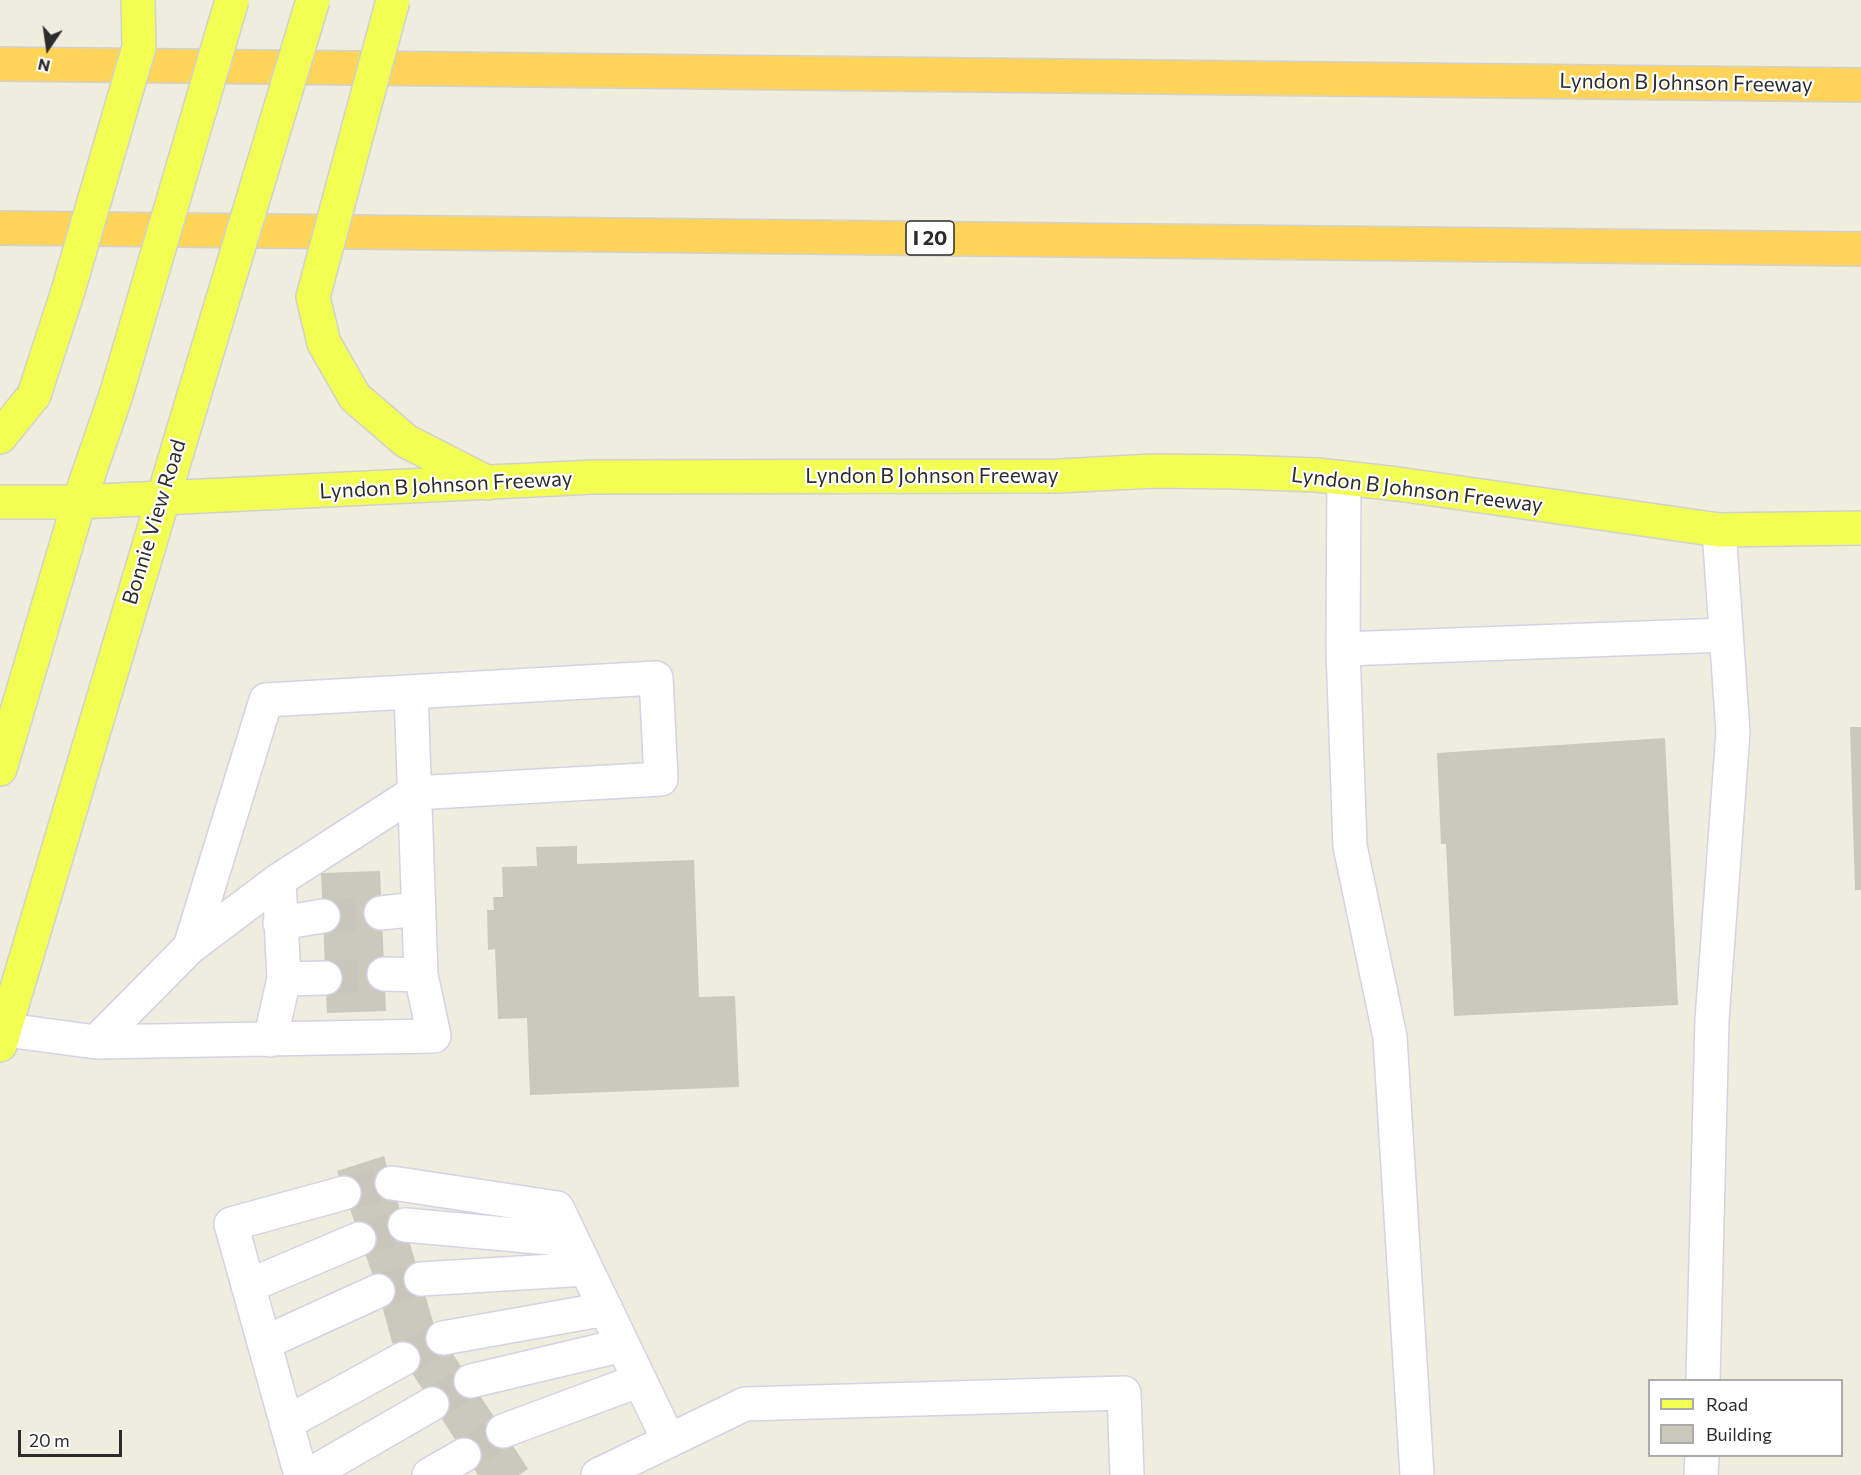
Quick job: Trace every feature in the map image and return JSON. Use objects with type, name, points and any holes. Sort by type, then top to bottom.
[{"type":"highway","name":"Lyndon B Johnson Freeway","points":[[0,64],[1861,85]]},
{"type":"highway","name":"I 20","points":[[0,228],[1861,249]]},
{"type":"main road","points":[[0,437],[34,395],[68,291],[139,47],[138,0]]},
{"type":"main road","points":[[0,769],[79,502],[116,395],[232,0]]},
{"type":"main road","name":"Bonnie View Road","points":[[1,1034],[161,497],[313,0]]},
{"type":"main road","points":[[393,0],[313,297],[324,343],[355,397],[406,441],[489,484]]},
{"type":"main road","name":"Lyndon B Johnson Freeway","points":[[0,502],[79,502],[489,484],[594,477],[1046,476],[1154,471],[1238,472],[1344,478],[1719,530],[1861,528]]},
{"type":"lane","points":[[1344,478],[1344,649],[1350,846],[1390,1037],[1417,1475]]},
{"type":"lane","points":[[1703,1379],[1712,1020],[1733,732],[1719,530]]},
{"type":"lane","points":[[1344,649],[1726,635]]},
{"type":"lane","points":[[96,1042],[190,947],[279,880],[414,793],[661,779],[656,678],[266,700],[190,947]]},
{"type":"lane","points":[[1,1034],[96,1042],[434,1036],[421,975],[411,692]]},
{"type":"lane","points":[[270,1040],[284,979],[279,880]]},
{"type":"lane","points":[[381,913],[418,909]]},
{"type":"lane","points":[[280,923],[323,916]]},
{"type":"lane","points":[[384,974],[421,975]]},
{"type":"lane","points":[[284,979],[325,978]]},
{"type":"lane","points":[[392,1183],[557,1208],[669,1441]]},
{"type":"lane","points":[[301,1475],[231,1224],[344,1193]]},
{"type":"lane","points":[[405,1225],[572,1239]]},
{"type":"lane","points":[[248,1286],[359,1239]]},
{"type":"lane","points":[[421,1279],[586,1269]]},
{"type":"lane","points":[[264,1343],[378,1291]]},
{"type":"lane","points":[[443,1338],[606,1309]]},
{"type":"lane","points":[[471,1381],[623,1345]]},
{"type":"lane","points":[[286,1423],[403,1359]]},
{"type":"lane","points":[[503,1431],[639,1380]]},
{"type":"lane","points":[[598,1475],[745,1404],[1124,1393],[1127,1475]]},
{"type":"lane","points":[[309,1475],[432,1404]]},
{"type":"lane","points":[[429,1475],[464,1455]]},
{"type":"lane","points":[[1701,1457],[1701,1475]]},
{"type":"building","points":[[1850,727],[1861,727],[1861,890],[1855,890]]},
{"type":"building","points":[[1665,738],[1678,1005],[1454,1016],[1446,844],[1441,844],[1437,753]]},
{"type":"building","points":[[577,846],[577,864],[694,860],[699,997],[735,996],[739,1087],[530,1095],[527,1018],[498,1019],[495,949],[488,950],[487,910],[494,910],[493,897],[503,897],[502,867],[537,866],[536,847]]},
{"type":"building","points":[[380,871],[386,1011],[327,1013],[321,873]]},
{"type":"building","points":[[384,1156],[434,1325],[528,1469],[519,1475],[478,1475],[392,1342],[378,1291],[337,1171]]},
{"type":"tunnel","points":[[323,916],[381,913]]},
{"type":"tunnel","points":[[325,978],[384,974]]},
{"type":"tunnel","points":[[344,1193],[392,1183]]},
{"type":"tunnel","points":[[359,1239],[405,1225]]},
{"type":"tunnel","points":[[378,1291],[421,1279]]},
{"type":"tunnel","points":[[403,1359],[443,1338]]},
{"type":"tunnel","points":[[432,1404],[471,1381]]},
{"type":"tunnel","points":[[464,1455],[503,1431]]}]
